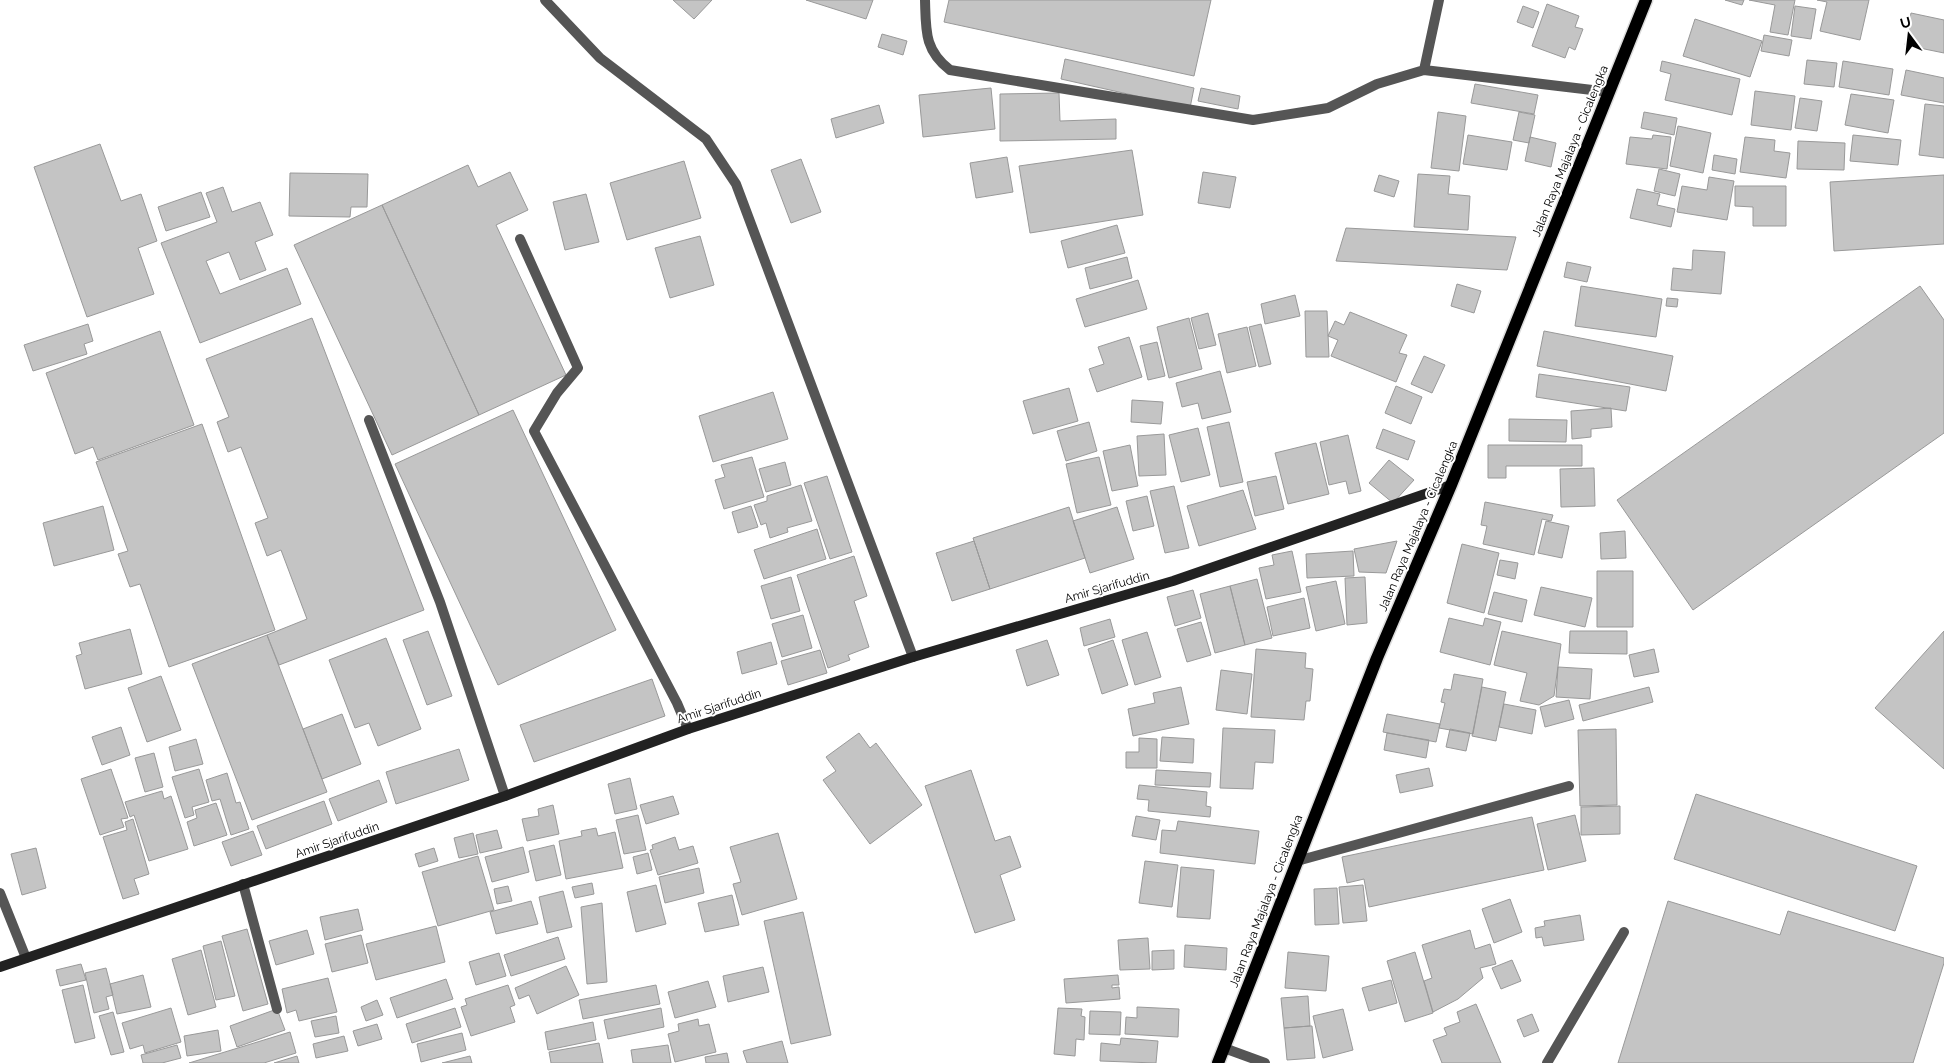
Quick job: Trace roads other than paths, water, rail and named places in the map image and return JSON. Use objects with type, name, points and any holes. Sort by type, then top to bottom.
[{"type":"main road","name":"Jalan Raya Majalaya - Cicalengka","points":[[1218,1063],[1377,658],[1451,485],[1646,0]]},
{"type":"main road","name":"Amir Sjarifuddin","points":[[0,967],[504,796],[688,729],[913,657],[1173,580],[1451,485]]},
{"type":"street","points":[[546,0],[600,58],[706,139],[736,184],[913,657]]},
{"type":"street","points":[[925,0],[926,32],[929,46],[938,61],[950,70],[1253,120],[1328,108],[1377,84],[1424,70],[1609,92]]},
{"type":"street","points":[[1424,70],[1439,0]]},
{"type":"street","points":[[520,240],[578,368],[557,393],[534,431],[677,703],[688,729]]},
{"type":"street","points":[[369,420],[440,602],[504,796]]},
{"type":"street","points":[[1297,860],[1569,786]]},
{"type":"street","points":[[243,884],[277,1009]]},
{"type":"street","points":[[0,893],[26,958]]},
{"type":"street","points":[[1547,1063],[1624,932]]},
{"type":"street","points":[[1224,1048],[1265,1063]]}]
